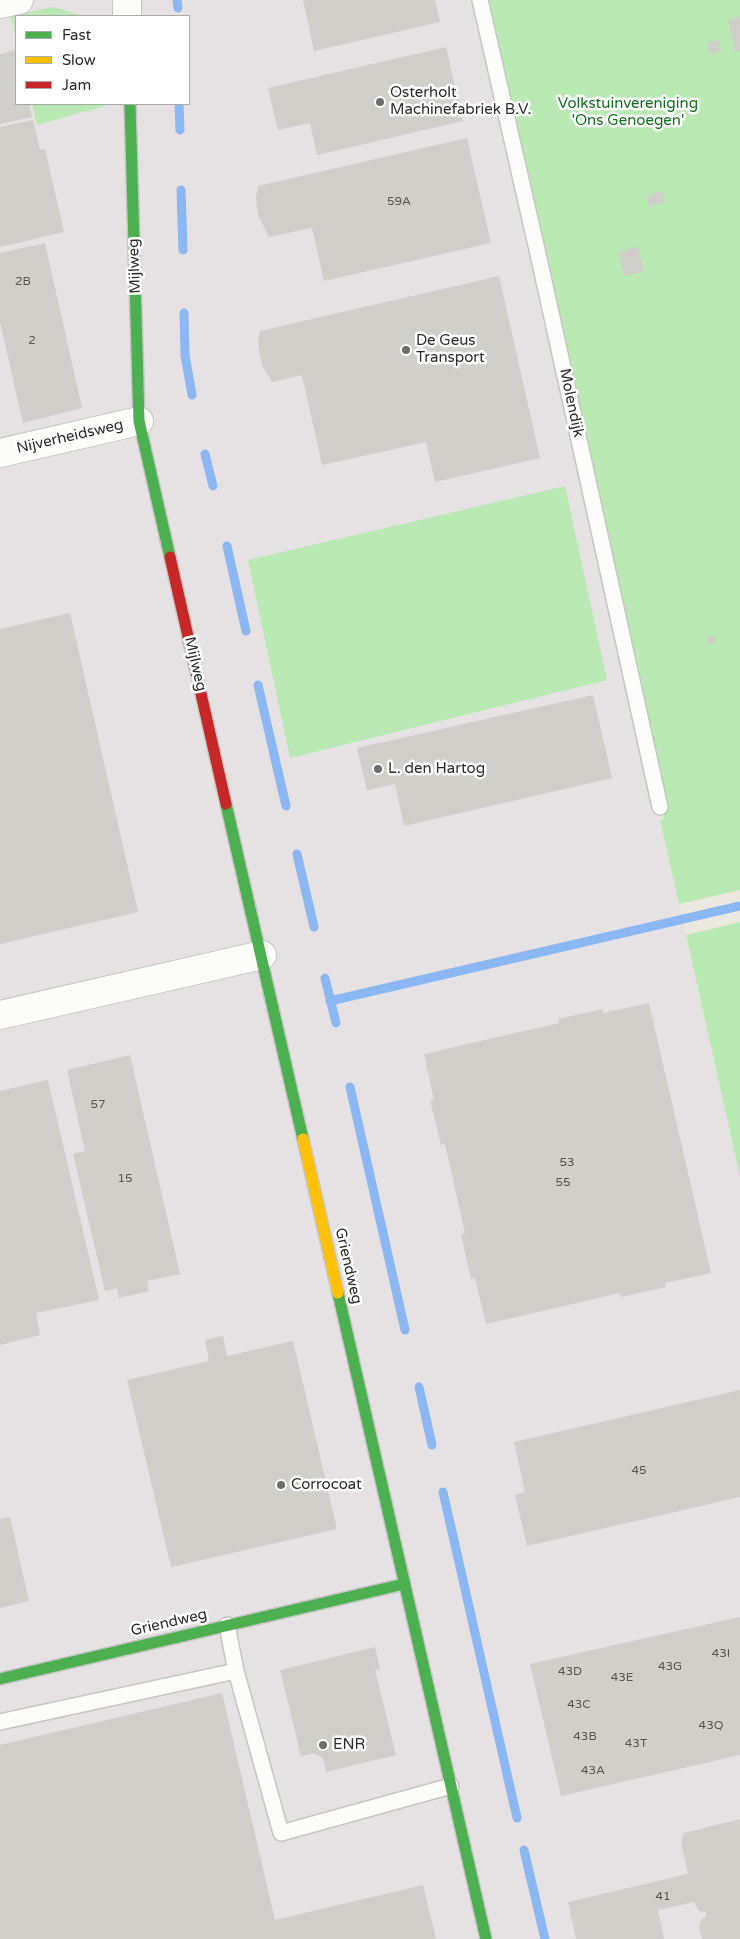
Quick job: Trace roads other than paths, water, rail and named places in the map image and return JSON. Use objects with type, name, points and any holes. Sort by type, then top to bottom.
[{"type":"street","points":[[0,4],[19,0]]},
{"type":"street","points":[[127,0],[127,15]]},
{"type":"street","name":"Mijlweg","points":[[130,105],[140,421],[262,955]]},
{"type":"street","name":"Nijverheidsweg","points":[[0,453],[140,421]]},
{"type":"street","points":[[0,1015],[262,955]]},
{"type":"street","name":"Griendweg","points":[[262,955],[486,1939]]},
{"type":"street","name":"Griendweg","points":[[0,1679],[404,1584]]},
{"type":"lane","name":"Molendijk","points":[[480,0],[660,807]]},
{"type":"lane","points":[[227,1625],[236,1671],[281,1833],[451,1786]]},
{"type":"lane","points":[[0,1722],[236,1671]]},
{"type":"waterway","points":[[177,0],[178,8]]},
{"type":"waterway","points":[[179,105],[180,130]]},
{"type":"waterway","points":[[181,190],[183,250]]},
{"type":"waterway","points":[[184,313],[185,355],[192,395]]},
{"type":"waterway","points":[[205,454],[213,486]]},
{"type":"waterway","points":[[227,546],[246,631]]},
{"type":"waterway","points":[[258,685],[286,806]]},
{"type":"waterway","points":[[297,854],[314,927]]},
{"type":"waterway","points":[[330,1001],[740,906]]},
{"type":"waterway","points":[[325,978],[336,1023]]},
{"type":"waterway","points":[[350,1087],[405,1330]]},
{"type":"waterway","points":[[419,1387],[432,1445]]},
{"type":"waterway","points":[[443,1492],[517,1818]]},
{"type":"waterway","points":[[524,1850],[545,1939]]},
{"type":"place","name":"Osterholt Machinefabriek B.V.","points":[[380,102]]},
{"type":"place","name":"De Geus Transport","points":[[406,350]]},
{"type":"place","name":"L. den Hartog","points":[[378,769]]},
{"type":"place","name":"Corrocoat","points":[[281,1485]]},
{"type":"place","name":"ENR","points":[[323,1745]]},
{"type":"park label","name":"Volkstuinvereniging 'Ons Genoegen'","points":[[628,112]]}]
